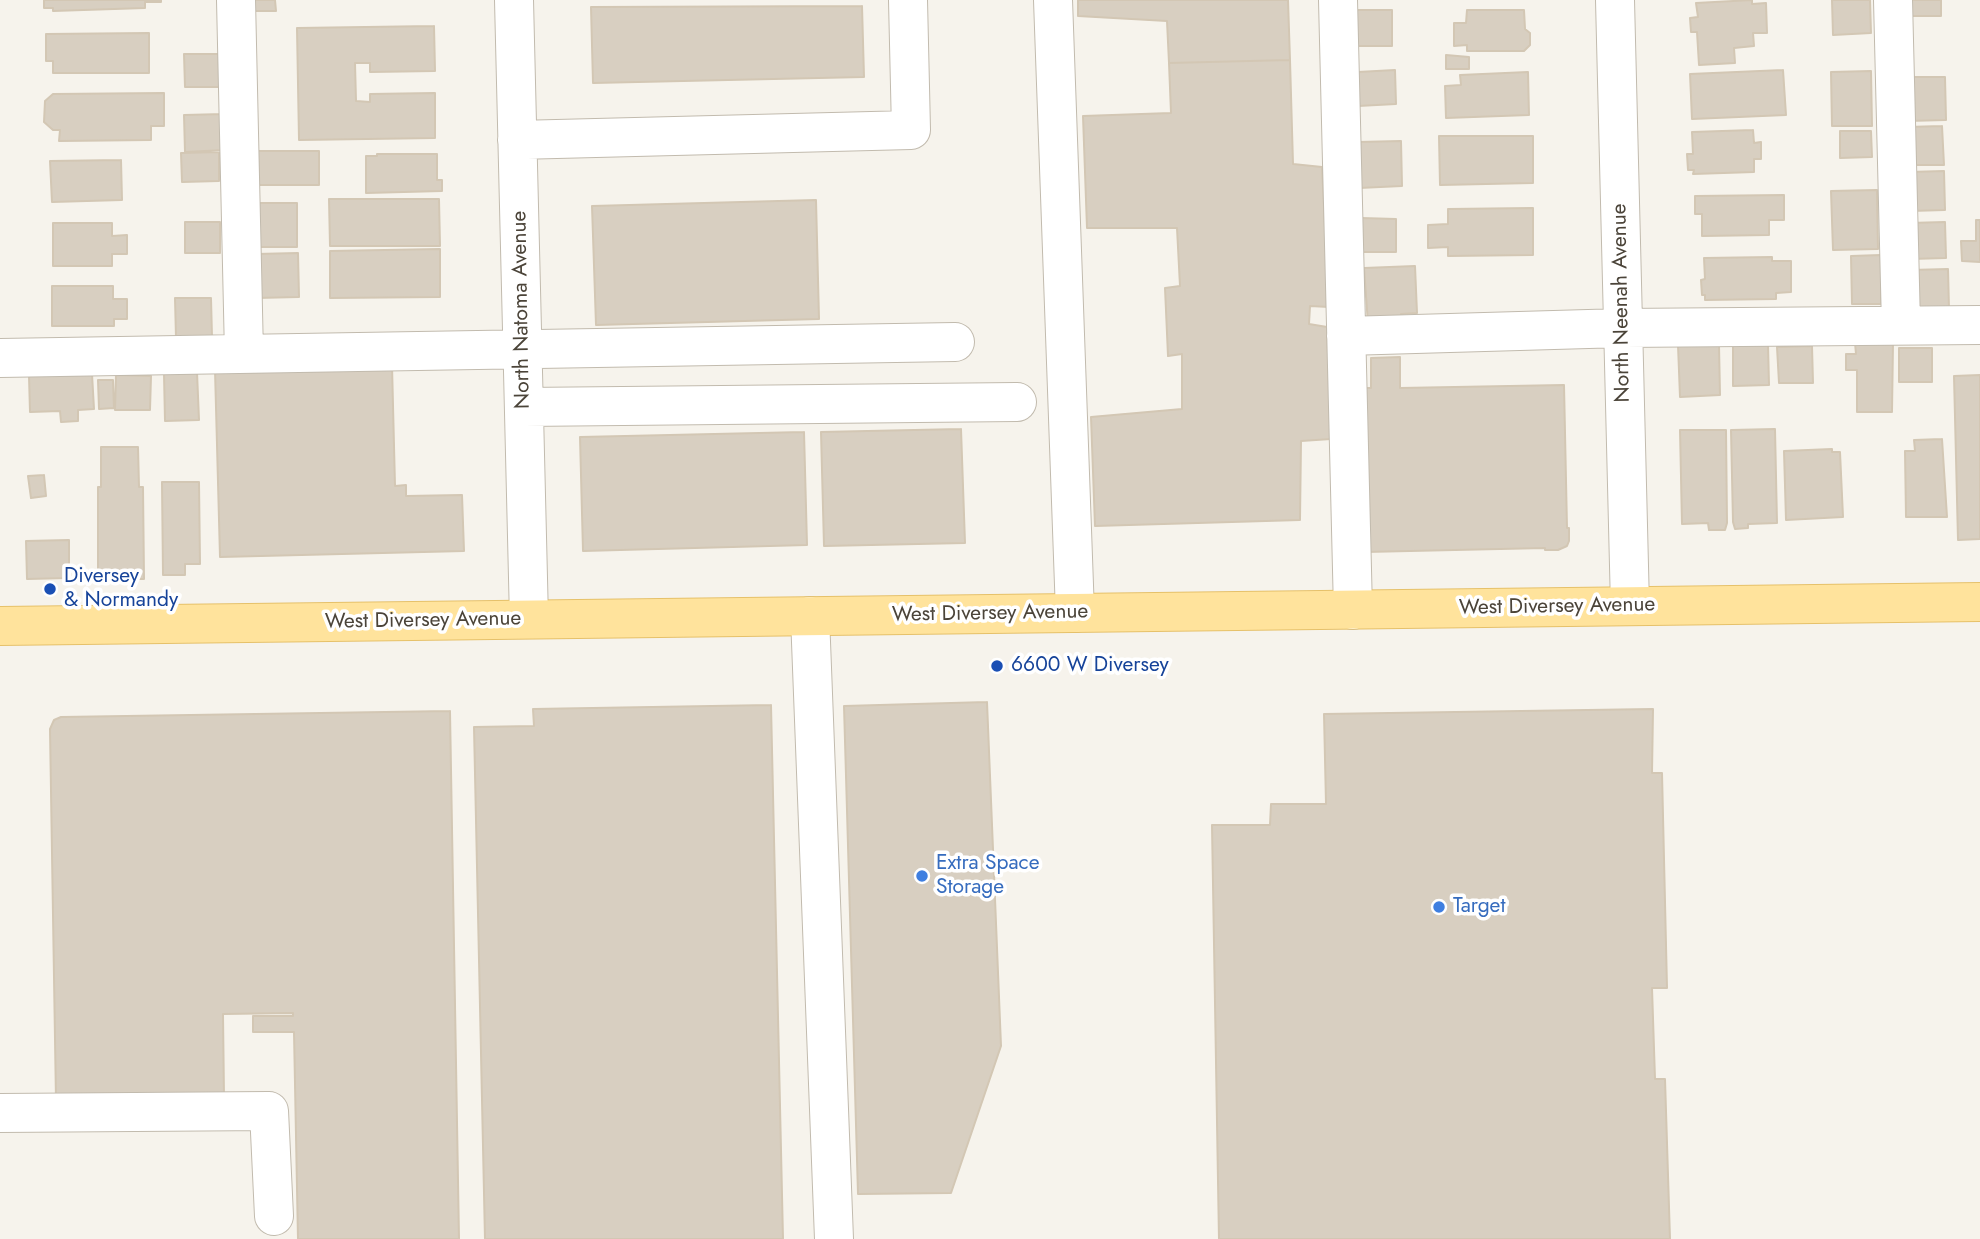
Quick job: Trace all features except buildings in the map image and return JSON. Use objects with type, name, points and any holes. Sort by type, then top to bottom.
[{"type":"main road","name":"West Diversey Avenue","points":[[0,626],[1980,602]]},
{"type":"street","points":[[236,0],[244,354]]},
{"type":"street","name":"North Natoma Avenue","points":[[514,0],[529,620]]},
{"type":"street","points":[[517,140],[911,130],[908,0]]},
{"type":"street","points":[[1053,0],[1075,613]]},
{"type":"street","points":[[1338,0],[1353,610]]},
{"type":"street","name":"North Neenah Avenue","points":[[1615,0],[1630,606]]},
{"type":"street","points":[[1893,0],[1900,325]]},
{"type":"street","points":[[1346,336],[1623,328],[1980,324]]},
{"type":"street","points":[[0,358],[955,342]]},
{"type":"street","points":[[524,407],[1017,402]]},
{"type":"street","points":[[810,616],[834,1239]]},
{"type":"street","points":[[0,1113],[269,1111],[274,1216]]},
{"type":"place","name":"Diversey & Normandy","points":[[50,589]]},
{"type":"place","name":"6600 W Diversey","points":[[997,666]]},
{"type":"place","name":"Extra Space Storage","points":[[922,876]]},
{"type":"place","name":"Target","points":[[1439,907]]}]
